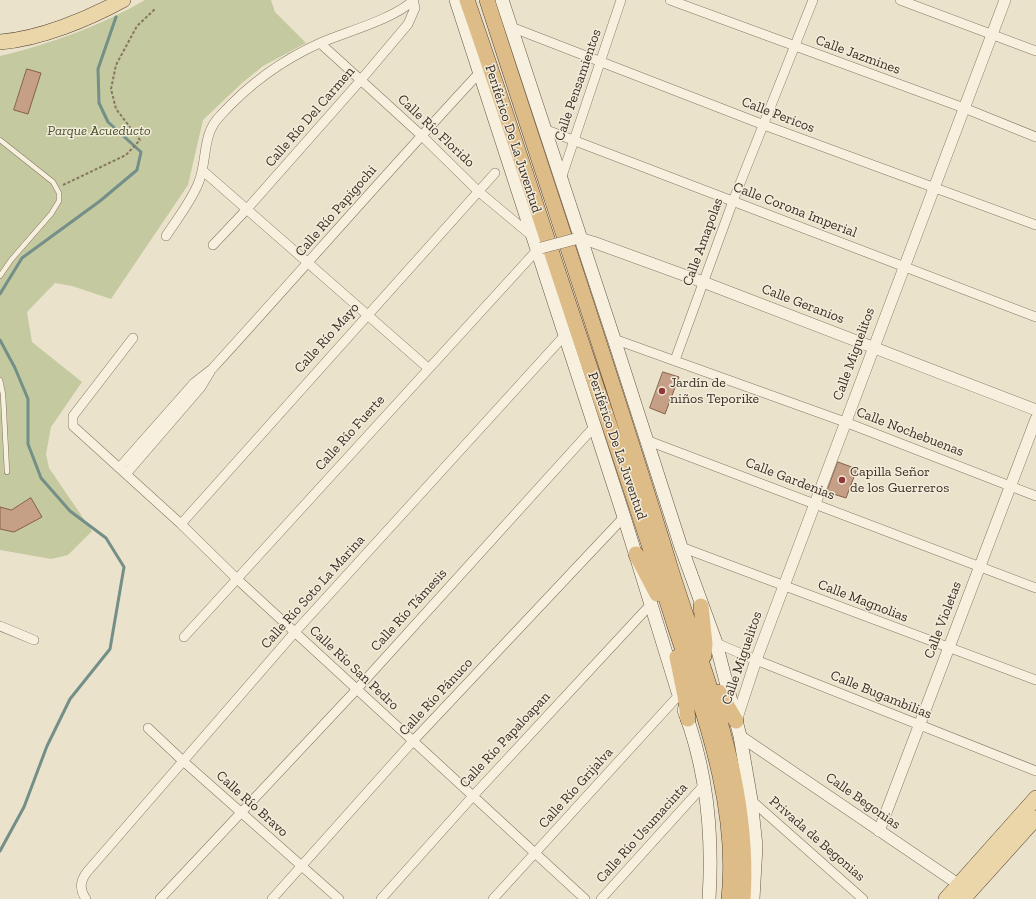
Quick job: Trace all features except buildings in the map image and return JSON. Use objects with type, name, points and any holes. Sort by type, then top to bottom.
[{"type":"highway","name":"Periférico De La Juventud","points":[[467,0],[550,251],[644,526],[710,740],[725,799],[729,825],[729,899]]},
{"type":"highway","name":"Periférico De La Juventud","points":[[486,0],[657,523],[687,621],[705,670],[730,755],[738,794],[742,842],[743,899]]},
{"type":"highway","points":[[636,554],[673,618],[676,653],[688,719]]},
{"type":"highway","points":[[701,606],[705,670],[736,721]]},
{"type":"main road","points":[[0,42],[40,34],[70,24],[123,0]]},
{"type":"main road","name":"Periférico De La Juventud","points":[[456,0],[538,245],[594,427],[652,603],[679,695],[688,719],[704,786],[711,848],[709,899]]},
{"type":"main road","name":"Periférico De La Juventud","points":[[502,0],[561,179],[577,239],[614,339],[681,547],[701,606],[716,643],[740,736],[751,800],[756,846],[753,899]]},
{"type":"main road","points":[[964,892],[1036,798]]},
{"type":"main road","points":[[946,899],[964,892],[1036,818]]},
{"type":"street","points":[[166,236],[192,196],[202,170],[207,139],[211,127],[219,116],[272,69],[320,43],[399,12],[414,0]]},
{"type":"street","name":"Calle Río Del Carmen","points":[[213,245],[247,209],[360,81],[408,24],[415,8],[414,0]]},
{"type":"street","name":"Calle Pensamientos","points":[[561,179],[621,0]]},
{"type":"street","name":"Calle Jazmines","points":[[670,0],[964,108],[1036,137]]},
{"type":"street","name":"Calle Amapolas","points":[[675,360],[733,201],[795,47],[812,0]]},
{"type":"street","points":[[900,0],[1036,51]]},
{"type":"street","name":"Calle Miguelitos","points":[[736,721],[756,660],[872,348],[1005,0]]},
{"type":"street","name":"Calle Pericos","points":[[511,27],[933,188],[1036,225]]},
{"type":"street","name":"Calle Río Florido","points":[[320,43],[538,245]]},
{"type":"street","name":"Calle Río Papigochi","points":[[119,468],[194,383],[212,369],[308,264],[421,135],[480,71]]},
{"type":"street","name":"Calle Corona Imperial","points":[[544,129],[573,142],[733,201],[1036,317]]},
{"type":"street","points":[[202,170],[428,368]]},
{"type":"street","name":"Calle Río Mayo","points":[[181,524],[366,315],[495,173]]},
{"type":"street","points":[[538,245],[577,239]]},
{"type":"street","name":"Calle Geranios","points":[[577,239],[703,282],[1036,410]]},
{"type":"street","name":"Calle Río Fuerte","points":[[184,637],[538,245]]},
{"type":"street","name":"Calle Río Soto La Marina","points":[[86,899],[81,887],[82,880],[87,872],[295,632],[565,335]]},
{"type":"street","name":"Calle Río San Pedro","points":[[133,338],[73,416],[72,422],[76,429],[181,524],[237,579],[585,899]]},
{"type":"street","name":"Calle Nochebuenas","points":[[614,339],[845,422],[1036,496]]},
{"type":"street","name":"Calle Río Papigochi","points":[[126,474],[201,387],[212,369]]},
{"type":"street","name":"Calle Violetas","points":[[879,831],[1036,419]]},
{"type":"street","name":"Calle Río Támesis","points":[[160,899],[242,813],[594,427]]},
{"type":"street","name":"Calle Gardenias","points":[[646,440],[980,565],[1036,588]]},
{"type":"street","name":"Calle Río Pánuco","points":[[272,899],[413,741],[624,517]]},
{"type":"street","name":"Calle Magnolias","points":[[681,547],[1036,680]]},
{"type":"street","name":"Calle Río Papaloapan","points":[[382,899],[473,796],[652,603]]},
{"type":"street","points":[[0,626],[34,640]]},
{"type":"street","name":"Calle Bugambilias","points":[[716,643],[1036,771]]},
{"type":"street","name":"Calle Río Grijalva","points":[[493,899],[679,695]]},
{"type":"street","name":"Calle Río Bravo","points":[[148,728],[183,761],[339,899]]},
{"type":"street","name":"Calle Begonias","points":[[740,736],[879,831],[964,892]]},
{"type":"street","name":"Calle Río Usumacinta","points":[[601,899],[704,786]]},
{"type":"street","name":"Privada de Begonias","points":[[751,800],[863,899]]},
{"type":"lane","points":[[0,140],[58,187],[60,193],[56,207],[11,260],[0,276]]},
{"type":"lane","points":[[0,380],[4,394],[7,472]]},
{"type":"path","points":[[58,187],[126,156],[139,141],[116,109],[111,89],[116,64],[137,26],[156,9]]},
{"type":"green space","name":"Parque Acueducto","points":[[145,0],[271,0],[275,12],[306,43],[263,66],[242,83],[203,120],[188,185],[111,299],[72,286],[55,283],[27,312],[32,342],[82,382],[51,427],[46,454],[49,468],[92,531],[68,555],[51,559],[0,550],[0,56],[38,46],[75,33],[111,18]]},
{"type":"waterway","points":[[0,294],[22,258],[100,201],[137,170],[141,152],[108,122],[99,103],[98,69],[116,17]]},
{"type":"waterway","points":[[0,340],[15,368],[28,399],[28,444],[41,478],[70,511],[106,538],[124,567],[110,649],[70,699],[47,746],[24,807],[0,851]]},
{"type":"place","name":"Jardín de niños Teporike","points":[[662,391]]},
{"type":"place","name":"Capilla Señor de los Guerreros","points":[[842,480]]}]
